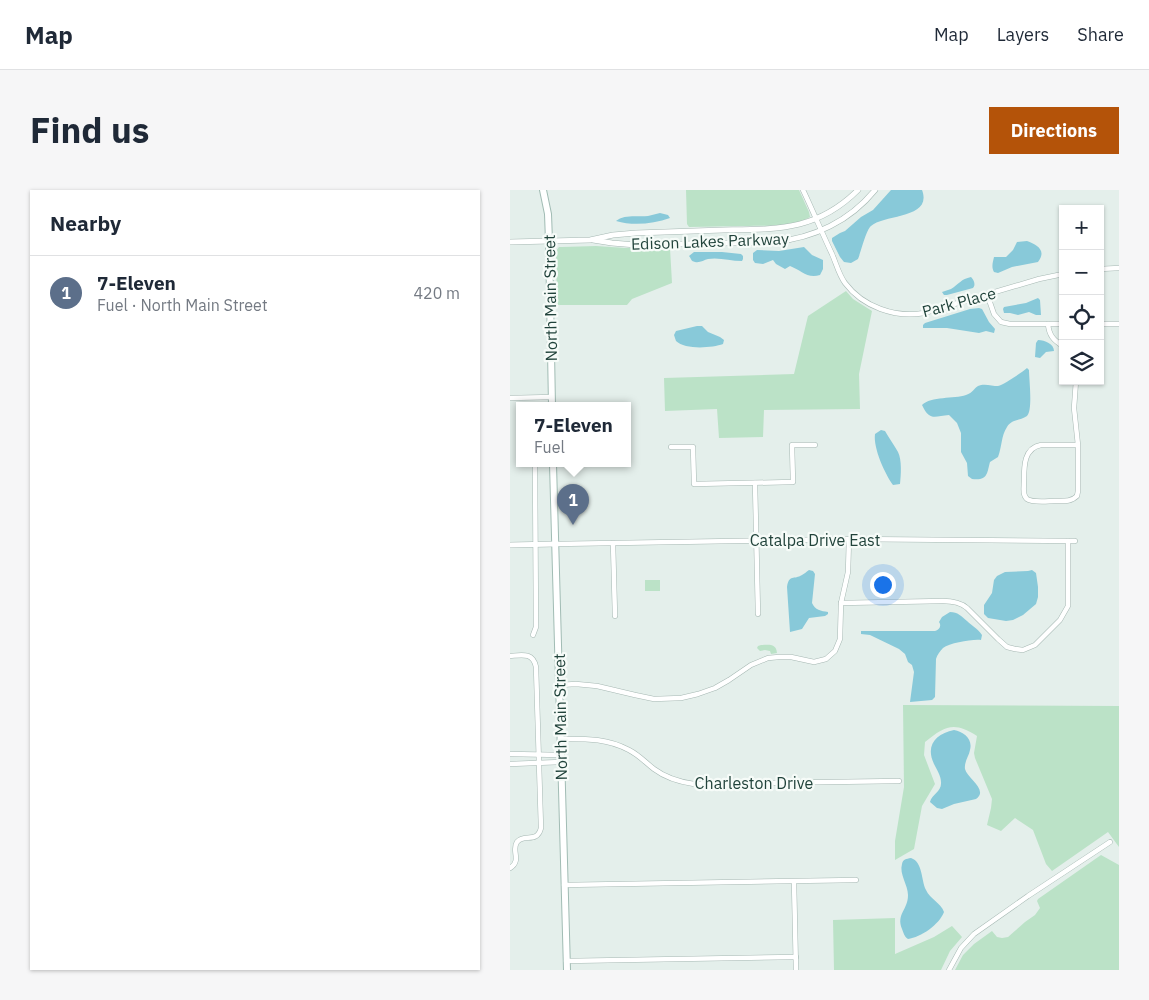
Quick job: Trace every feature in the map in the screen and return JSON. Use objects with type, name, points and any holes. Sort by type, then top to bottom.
[{"type":"main road","name":"North Main Street","points":[[543,190],[548,214],[552,402]]},
{"type":"main road","name":"North Main Street","points":[[553,467],[567,970]]},
{"type":"street","name":"Park Place","points":[[804,190],[845,283],[868,303],[889,312],[917,314],[1059,275]]},
{"type":"street","name":"Edison Lakes Parkway","points":[[590,240],[636,233],[780,228],[816,219],[844,203],[858,190]]},
{"type":"street","name":"Edison Lakes Parkway","points":[[510,242],[590,240],[636,245],[774,242],[800,238],[832,226],[850,214],[875,190]]},
{"type":"street","points":[[1104,269],[1119,268]]},
{"type":"street","points":[[987,294],[994,314],[1001,322],[1010,324],[1059,324]]},
{"type":"street","points":[[1048,324],[1048,331],[1059,344]]},
{"type":"street","points":[[1104,324],[1119,326]]},
{"type":"street","points":[[1076,385],[1074,408],[1078,445],[1078,494],[1069,501],[1028,500],[1025,497],[1024,489],[1024,462],[1027,454],[1033,448],[1041,445],[1078,445]]},
{"type":"street","points":[[510,398],[552,397]]},
{"type":"street","points":[[671,447],[693,447],[694,484],[793,482],[792,445],[814,445]]},
{"type":"street","points":[[533,635],[536,627],[535,467]]},
{"type":"street","points":[[755,483],[758,614]]},
{"type":"street","points":[[559,685],[597,686],[635,696],[681,698],[715,688],[751,665],[768,658],[785,657],[814,662],[826,659],[831,656],[838,646],[841,634],[841,603],[848,572],[849,539]]},
{"type":"street","name":"Catalpa Drive East","points":[[555,544],[849,539],[1075,541]]},
{"type":"street","points":[[841,603],[951,601],[964,604],[998,639],[1007,646],[1023,650],[1035,645],[1060,620],[1068,606],[1068,541]]},
{"type":"street","points":[[614,543],[615,616]]},
{"type":"street","points":[[510,545],[555,544]]},
{"type":"street","points":[[510,656],[528,656],[536,663],[540,831],[535,837],[522,838],[517,842],[515,865],[510,868]]},
{"type":"street","name":"Charleston Drive","points":[[560,740],[593,739],[612,743],[636,754],[661,774],[678,781],[694,784],[899,781]]},
{"type":"street","points":[[510,754],[561,758]]},
{"type":"street","points":[[510,764],[561,758]]},
{"type":"street","points":[[949,970],[961,948],[974,934],[1110,842]]},
{"type":"street","points":[[564,885],[856,880]]},
{"type":"street","points":[[794,882],[796,970]]},
{"type":"street","points":[[566,961],[796,957]]},
{"type":"green space","points":[[686,190],[799,190],[810,217],[795,223],[778,225],[689,227],[687,224]]},
{"type":"green space","points":[[559,247],[670,248],[672,283],[632,299],[627,305],[558,305],[556,251]]},
{"type":"green space","points":[[846,291],[853,299],[872,311],[859,374],[860,409],[764,410],[763,437],[719,438],[717,409],[665,411],[664,378],[794,374],[808,316]]},
{"type":"green space","points":[[645,580],[660,580],[660,591],[645,591]]},
{"type":"green space","points":[[761,645],[774,646],[777,653],[771,654],[770,651],[760,651],[757,648]]},
{"type":"green space","points":[[903,705],[1119,706],[1119,847],[1108,832],[1052,871],[1046,864],[1033,830],[1015,818],[1001,831],[987,825],[992,799],[975,758],[977,736],[962,728],[950,727],[938,732],[925,742],[924,755],[935,784],[922,806],[914,849],[895,860],[895,841],[904,787]]},
{"type":"green space","points":[[1101,855],[1119,865],[1119,970],[955,970],[963,955],[974,944],[992,931],[997,937],[1008,937],[1035,915],[1040,908],[1038,899]]},
{"type":"green space","points":[[895,918],[895,954],[934,937],[952,926],[962,937],[950,951],[941,970],[834,970],[833,920]]},
{"type":"water","points":[[891,190],[922,190],[924,199],[914,211],[877,222],[871,226],[865,236],[858,259],[851,263],[844,262],[832,238],[845,231],[861,217],[873,210]]},
{"type":"water","points":[[660,213],[668,215],[670,218],[643,224],[616,221],[627,217],[648,216]]},
{"type":"water","points":[[1027,241],[1040,249],[1041,258],[1038,262],[1012,267],[998,273],[994,272],[992,266],[994,257],[1006,257],[1013,250],[1017,242]]},
{"type":"water","points":[[804,247],[812,255],[823,260],[823,269],[820,275],[811,276],[790,266],[785,269],[773,260],[763,264],[755,263],[753,260],[753,253],[757,250],[779,251]]},
{"type":"water","points":[[694,252],[741,254],[743,259],[742,261],[708,259],[695,262],[689,256]]},
{"type":"water","points":[[971,277],[974,282],[973,288],[947,295],[944,295],[942,292],[951,289],[962,280]]},
{"type":"water","points":[[1038,298],[1040,300],[1041,315],[1029,312],[1018,315],[1004,313],[1004,307],[1026,303]]},
{"type":"water","points":[[979,308],[982,309],[995,329],[994,333],[986,331],[979,333],[947,328],[923,328],[925,323]]},
{"type":"water","points":[[702,326],[708,332],[720,337],[724,340],[723,344],[692,347],[676,341],[674,335],[676,331]]},
{"type":"water","points":[[1038,340],[1049,343],[1054,351],[1046,352],[1040,358],[1035,357]]},
{"type":"water","points":[[1027,368],[1029,370],[1029,413],[1024,418],[1011,423],[1007,427],[998,457],[990,462],[986,475],[981,479],[972,479],[968,476],[967,463],[961,452],[961,433],[957,423],[949,415],[930,416],[922,405],[931,400],[966,395],[980,385],[998,386],[1009,381]]},
{"type":"water","points":[[881,430],[885,431],[898,452],[901,468],[900,484],[893,485],[880,461],[875,434]]},
{"type":"water","points":[[809,570],[815,574],[812,603],[817,609],[828,612],[828,614],[809,618],[802,629],[790,632],[788,583],[789,580],[803,575]]},
{"type":"water","points":[[1032,570],[1036,573],[1038,587],[1036,604],[1023,615],[1013,620],[1006,621],[988,618],[984,614],[984,605],[992,593],[994,580],[997,576],[1005,572]]},
{"type":"water","points":[[950,612],[959,615],[976,629],[982,635],[981,640],[951,644],[943,648],[936,659],[935,697],[932,700],[910,702],[914,672],[905,654],[899,649],[870,635],[861,634],[861,631],[935,631],[940,628],[939,622],[942,617]]},
{"type":"water","points":[[954,730],[961,732],[969,739],[971,746],[965,769],[980,792],[976,799],[942,809],[937,808],[930,802],[941,785],[940,775],[934,764],[931,751],[937,738]]},
{"type":"water","points":[[911,858],[920,867],[924,886],[928,893],[944,912],[942,917],[929,930],[908,939],[904,935],[900,919],[908,895],[901,868],[904,860]]},
{"type":"place","name":"7-Eleven","points":[[573,525]]}]
